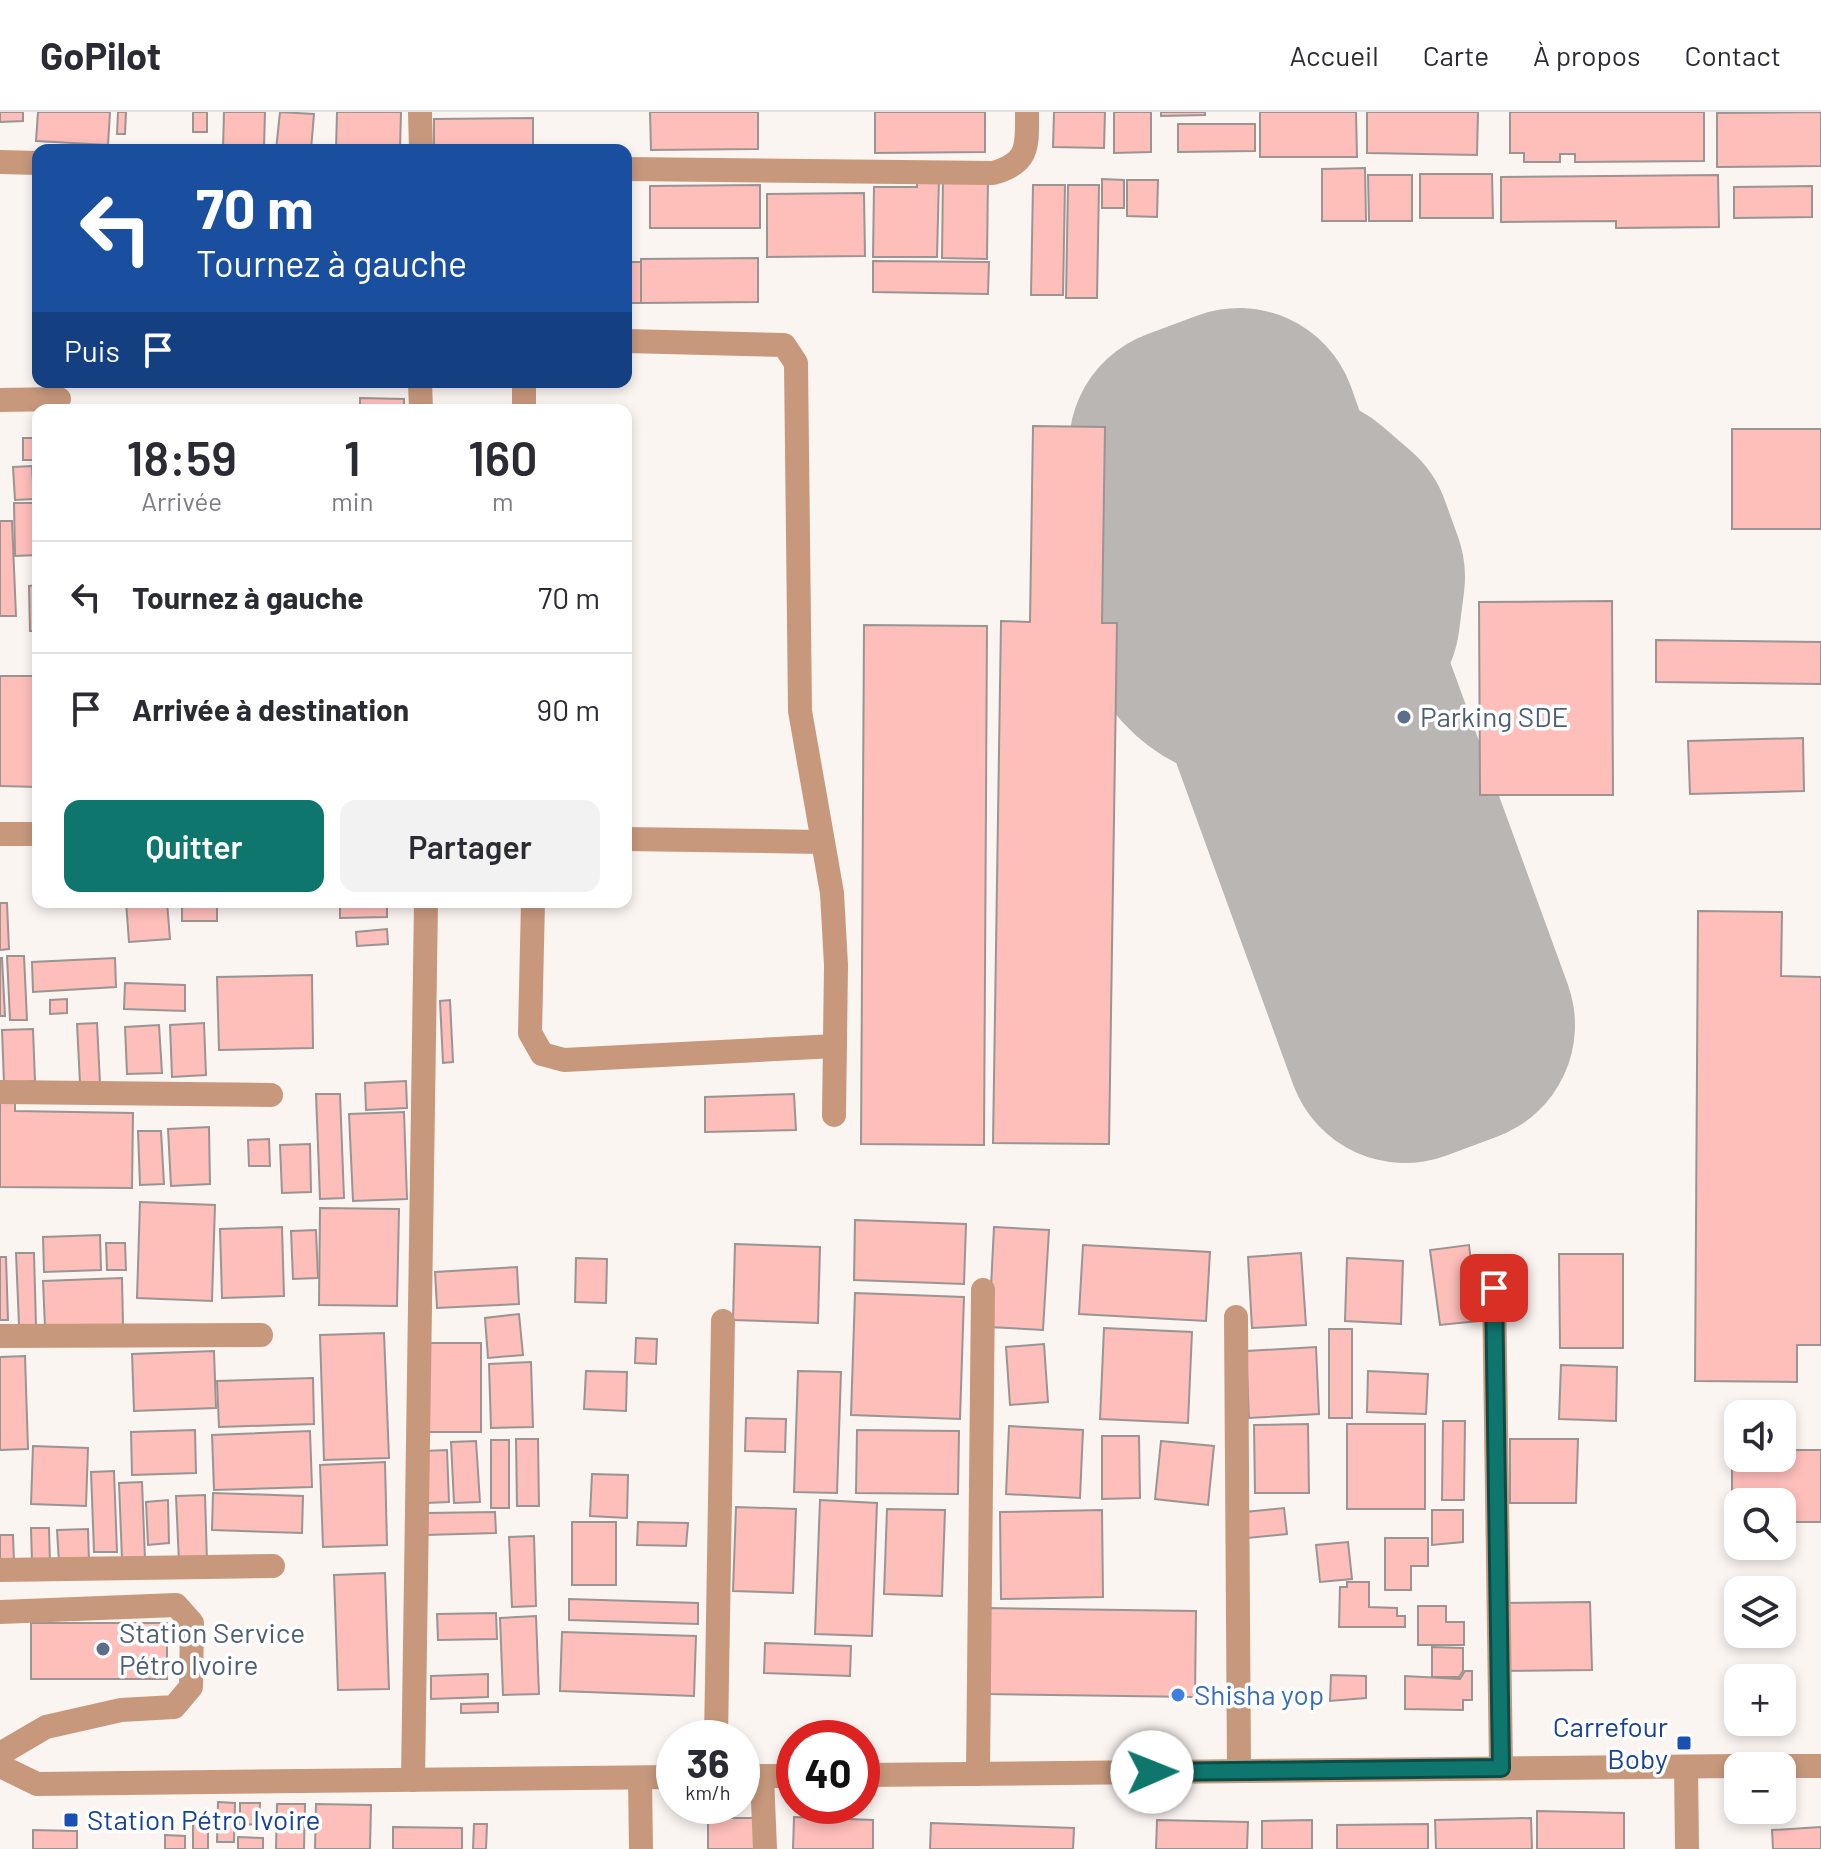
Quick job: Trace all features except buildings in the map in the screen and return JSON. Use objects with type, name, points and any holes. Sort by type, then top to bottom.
[{"type":"street","points":[[420,112],[421,144]]},
{"type":"street","points":[[632,169],[993,173],[1012,168],[1027,149],[1027,112]]},
{"type":"street","points":[[0,162],[32,163]]},
{"type":"street","points":[[632,341],[784,345],[796,363],[800,711],[832,893],[834,1115]]},
{"type":"street","points":[[0,400],[59,399]]},
{"type":"street","points":[[0,834],[32,834]]},
{"type":"street","points":[[632,839],[821,842]]},
{"type":"street","points":[[413,1780],[426,908]]},
{"type":"street","points":[[533,908],[530,1033],[542,1054],[564,1060],[835,1046]]},
{"type":"street","points":[[0,1092],[271,1095]]},
{"type":"street","points":[[1494,1288],[1501,1768]]},
{"type":"street","points":[[978,1774],[983,1290]]},
{"type":"street","points":[[1236,1317],[1239,1771]]},
{"type":"street","points":[[716,1720],[723,1321]]},
{"type":"street","points":[[0,1336],[261,1335]]},
{"type":"street","points":[[0,1570],[273,1566]]},
{"type":"street","points":[[0,1612],[176,1605],[192,1623],[191,1687],[174,1707],[121,1710],[46,1727],[0,1754]]},
{"type":"street","points":[[0,1766],[37,1784],[656,1778]]},
{"type":"street","points":[[880,1775],[1724,1766]]},
{"type":"street","points":[[1796,1766],[1821,1766]]},
{"type":"street","points":[[1686,1767],[1687,1849]]},
{"type":"street","points":[[640,1778],[641,1849]]},
{"type":"street","points":[[760,1821],[765,1849]]},
{"type":"runway","points":[[1239,427],[1267,506],[1304,516],[1333,541],[1346,577],[1341,616],[1318,647],[1456,1025],[1405,1044],[1268,667],[1223,653],[1210,642],[1193,614],[1188,581],[1191,564],[1199,546],[1216,524],[1188,446],[1239,427]]},
{"type":"place","name":"Parking SDE","points":[[1404,717]]},
{"type":"place","name":"Station Service Pétro Ivoire","points":[[103,1649]]},
{"type":"place","name":"Shisha yop","points":[[1178,1695]]},
{"type":"place","name":"Carrefour Boby","points":[[1684,1743]]},
{"type":"place","name":"Station Pétro Ivoire","points":[[71,1820]]},
{"type":"route","points":[[1152,1772],[1501,1768],[1494,1288]]}]
